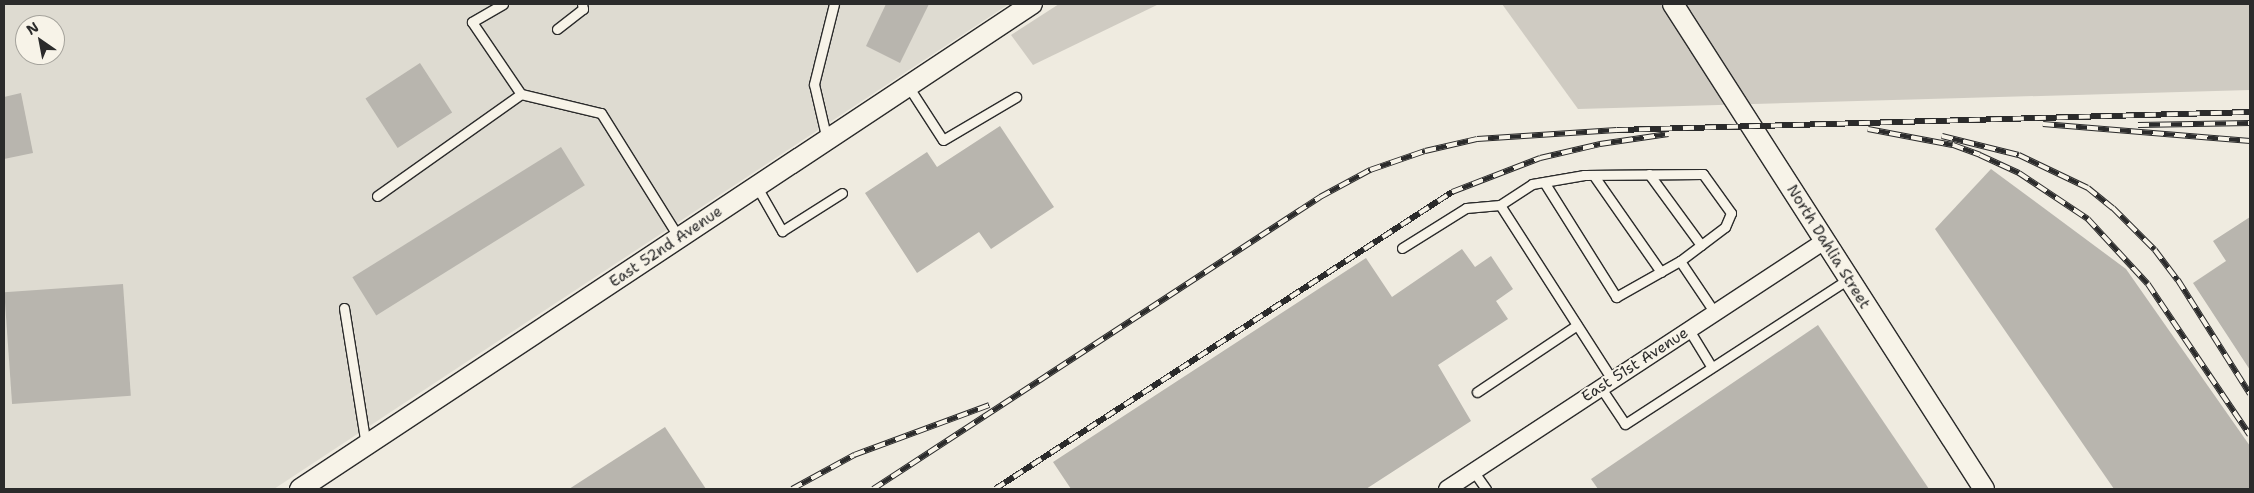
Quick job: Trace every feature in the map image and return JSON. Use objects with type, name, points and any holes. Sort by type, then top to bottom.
[{"type":"street","name":"East 52nd Avenue","points":[[300,489],[1032,4]]},
{"type":"street","name":"North Dahlia Street","points":[[1673,4],[1984,489]]},
{"type":"street","name":"East 51st Avenue","points":[[1447,489],[1824,242]]},
{"type":"lane","points":[[503,4],[472,22],[521,94],[601,113],[679,238]]},
{"type":"lane","points":[[557,29],[583,10],[582,4]]},
{"type":"lane","points":[[828,140],[814,84],[834,4]]},
{"type":"lane","points":[[908,86],[944,140],[1016,97]]},
{"type":"lane","points":[[377,196],[521,94]]},
{"type":"lane","points":[[1649,174],[1701,245]]},
{"type":"lane","points":[[1402,248],[1466,208],[1500,205],[1532,184],[1544,182],[1594,176],[1704,174],[1731,213],[1725,227],[1680,261],[1616,297],[1544,182]]},
{"type":"lane","points":[[1594,176],[1660,272]]},
{"type":"lane","points":[[757,187],[782,231],[842,194]]},
{"type":"lane","points":[[1500,205],[1577,325],[1625,424],[1848,279]]},
{"type":"lane","points":[[1680,261],[1715,313]]},
{"type":"lane","points":[[344,308],[366,446]]},
{"type":"lane","points":[[1477,392],[1577,325]]},
{"type":"lane","points":[[1689,330],[1712,366]]},
{"type":"lane","points":[[1474,472],[1486,489]]},
{"type":"shaded area","points":[[4,4],[1009,4],[274,489],[4,489]]},
{"type":"shaded area","points":[[1059,4],[1159,4],[1033,65],[1011,35]]},
{"type":"shaded area","points":[[1502,4],[2250,4],[2250,90],[1578,109]]},
{"type":"building","points":[[886,4],[929,4],[900,63],[866,46]]},
{"type":"building","points":[[420,63],[452,112],[398,148],[365,98]]},
{"type":"building","points":[[21,93],[33,153],[4,159],[4,97]]},
{"type":"building","points":[[1000,126],[1054,207],[991,249],[979,232],[917,273],[865,193],[927,152],[937,167]]},
{"type":"building","points":[[561,147],[585,185],[376,316],[352,277]]},
{"type":"building","points":[[1991,169],[2126,269],[2250,446],[2250,489],[2114,489],[1935,229]]},
{"type":"building","points":[[2250,217],[2250,370],[2193,283],[2226,261],[2213,241]]},
{"type":"building","points":[[1462,249],[1475,267],[1491,256],[1513,289],[1496,301],[1508,319],[1438,365],[1471,421],[1366,489],[1071,489],[1053,462],[1366,258],[1392,297]]},
{"type":"building","points":[[123,284],[131,396],[12,404],[4,292]]},
{"type":"building","points":[[1818,325],[1929,489],[1598,489],[1591,479]]},
{"type":"building","points":[[665,427],[706,489],[569,489]]},
{"type":"railway","points":[[873,489],[1320,197],[1370,170],[1425,151],[1477,139],[1617,130],[2250,112]]},
{"type":"railway","points":[[2138,125],[2250,123]]},
{"type":"railway","points":[[2043,124],[2250,141]]},
{"type":"railway","points":[[1868,129],[1953,145],[1980,155],[2019,173],[2088,219],[2148,284],[2250,435]]},
{"type":"railway","points":[[995,489],[1452,192],[1540,158],[1600,144],[1668,134]]},
{"type":"railway","points":[[1942,136],[2019,155],[2088,188],[2113,208],[2155,250],[2178,280],[2250,394]]},
{"type":"railway","points":[[792,489],[854,455],[989,405]]}]
